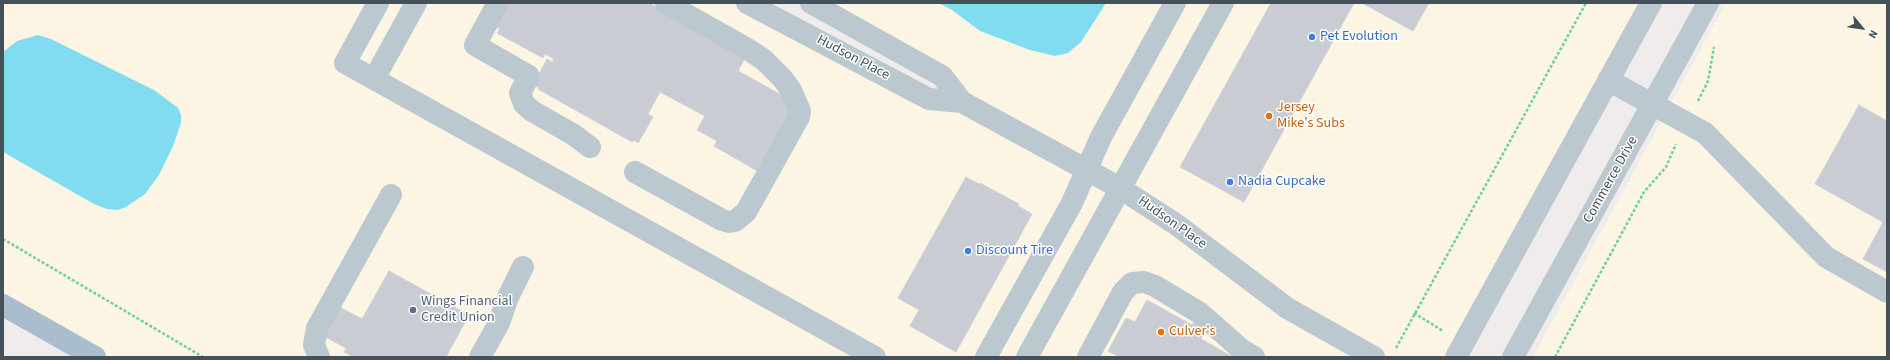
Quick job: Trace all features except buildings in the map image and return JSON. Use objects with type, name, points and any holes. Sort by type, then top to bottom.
[{"type":"main road","points":[[3,305],[95,357]]},
{"type":"street","points":[[378,3],[345,63],[875,357]]},
{"type":"street","points":[[374,79],[416,3]]},
{"type":"street","points":[[498,3],[475,45],[529,76],[520,93],[524,104],[532,111],[590,146]]},
{"type":"street","points":[[635,172],[722,220],[729,222],[735,221],[741,218],[746,212],[799,117],[800,111],[790,90],[782,78],[764,60],[746,48],[666,3]]},
{"type":"street","name":"Hudson Place","points":[[747,3],[929,99],[962,102],[1120,188],[1177,225],[1287,308],[1374,357]]},
{"type":"street","name":"Hudson Place","points":[[811,3],[942,76],[962,102]]},
{"type":"street","points":[[986,357],[1072,202],[1100,137],[1175,3]]},
{"type":"street","points":[[1027,357],[1223,3]]},
{"type":"street","points":[[1456,357],[1651,3]]},
{"type":"street","name":"Commerce Drive","points":[[1513,357],[1708,3]]},
{"type":"street","points":[[1608,80],[1705,133],[1826,257],[1887,292]]},
{"type":"street","points":[[319,357],[314,345],[316,328],[391,195]]},
{"type":"street","points":[[480,357],[499,323],[510,292],[523,268]]},
{"type":"street","points":[[1088,357],[1123,292],[1132,283],[1144,282],[1155,286],[1200,314],[1242,350],[1254,357]]},
{"type":"path","points":[[1395,351],[1586,3]]},
{"type":"path","points":[[1708,81],[1712,52],[1716,40]]},
{"type":"path","points":[[1555,357],[1644,192],[1666,167]]},
{"type":"path","points":[[3,239],[203,357]]},
{"type":"shaded area","points":[[3,3],[747,3],[961,102],[811,3],[1651,3],[1456,357],[95,357],[3,305]]},
{"type":"shaded area","points":[[1726,3],[1887,3],[1887,357],[1533,357]]},
{"type":"water","points":[[939,3],[1106,3],[1081,42],[1068,53],[1055,56],[1030,50],[980,31],[952,10]]},
{"type":"water","points":[[38,35],[51,39],[154,90],[178,108],[181,115],[181,123],[173,146],[159,175],[145,194],[126,207],[118,210],[107,209],[94,204],[3,152],[3,52],[17,41]]},
{"type":"place","name":"Pet Evolution","points":[[1312,37]]},
{"type":"place","name":"Jersey Mike's Subs","points":[[1269,116]]},
{"type":"place","name":"Nadia Cupcake","points":[[1230,182]]},
{"type":"place","name":"Discount Tire","points":[[968,251]]},
{"type":"place","name":"Wings Financial Credit Union","points":[[413,310]]},
{"type":"place","name":"Culver's","points":[[1161,332]]}]
